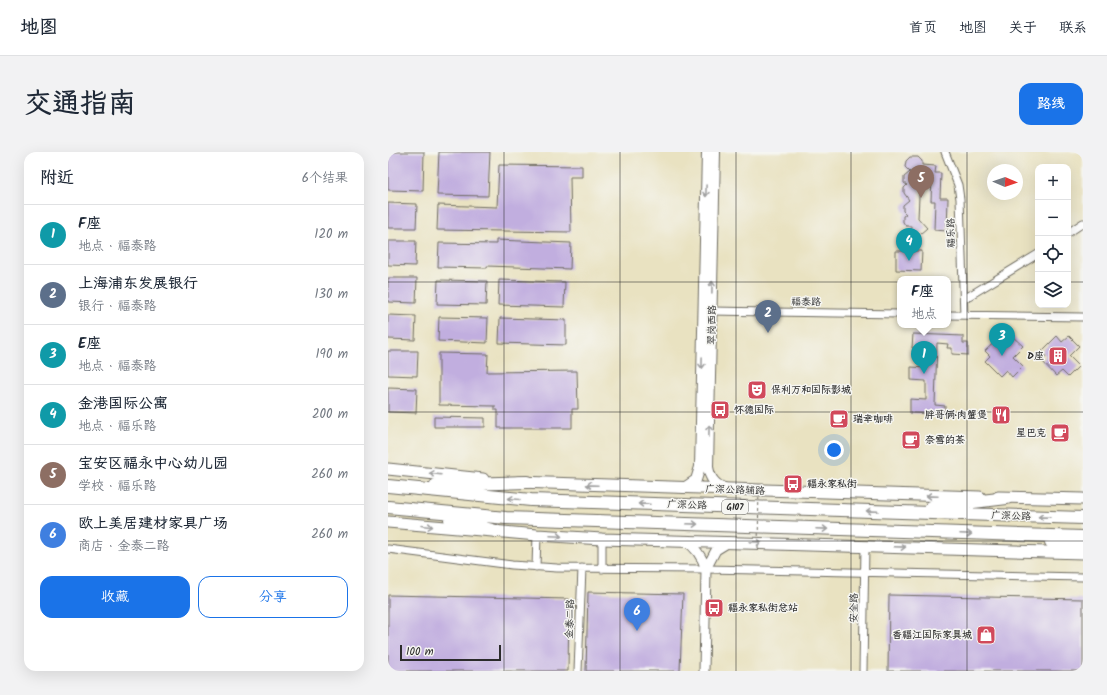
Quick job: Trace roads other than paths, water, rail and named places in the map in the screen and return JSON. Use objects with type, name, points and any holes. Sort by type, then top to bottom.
[{"type":"highway","points":[[388,486],[526,482]]},
{"type":"highway","name":"广深公路","points":[[388,486],[531,500],[1083,518]]},
{"type":"highway","points":[[891,512],[1007,498]]},
{"type":"highway","name":"广深公路","points":[[388,506],[420,511],[506,518],[1083,537]]},
{"type":"highway","points":[[420,511],[496,531]]},
{"type":"highway","points":[[1027,536],[1083,549]]},
{"type":"main road","name":"翠岗西路","points":[[707,152],[704,448],[710,475],[719,486],[726,489]]},
{"type":"main road","name":"翠岗西路","points":[[684,488],[691,484],[699,474],[704,448],[712,311],[715,152]]},
{"type":"main road","name":"广深公路辅路","points":[[388,469],[453,477],[526,482],[1007,498],[1083,499]]},
{"type":"main road","points":[[388,522],[537,535],[602,538],[1083,553]]},
{"type":"street","name":"福乐路","points":[[946,152],[958,185],[960,199],[964,315]]},
{"type":"street","points":[[1071,231],[1083,223]]},
{"type":"street","points":[[964,299],[1035,256]]},
{"type":"street","name":"福泰路","points":[[712,311],[897,314]]},
{"type":"street","points":[[951,315],[1083,317]]},
{"type":"street","points":[[536,567],[537,535]]},
{"type":"street","points":[[602,538],[602,569]]},
{"type":"street","points":[[685,541],[692,544],[706,569]]},
{"type":"street","points":[[704,671],[706,569],[716,550],[731,542]]},
{"type":"street","name":"安全路","points":[[863,671],[865,546]]},
{"type":"street","points":[[388,549],[536,567],[1083,577]]},
{"type":"street","name":"金泰二路","points":[[578,671],[582,568]]},
{"type":"place","name":"宝安区福永中心幼儿园","points":[[921,198]]},
{"type":"place","name":"金港国际公寓","points":[[909,261]]},
{"type":"place","name":"上海浦东发展银行","points":[[768,333]]},
{"type":"place","name":"E座","points":[[1002,356]]},
{"type":"place","name":"D座","points":[[1058,356]]},
{"type":"place","name":"F座","points":[[924,374]]},
{"type":"place","name":"保利万和国际影城","points":[[757,390]]},
{"type":"place","name":"怀德国际","points":[[720,410]]},
{"type":"place","name":"胖哥俩·肉蟹煲","points":[[1001,415]]},
{"type":"place","name":"瑞幸咖啡","points":[[839,419]]},
{"type":"place","name":"星巴克","points":[[1060,433]]},
{"type":"place","name":"奈雪的茶","points":[[911,440]]},
{"type":"place","name":"福永家私街","points":[[793,484]]},
{"type":"place","name":"福永家私街总站","points":[[714,608]]},
{"type":"place","name":"欧上美居建材家具广场","points":[[637,631]]},
{"type":"place","name":"香福江国际家具城","points":[[986,635]]}]
